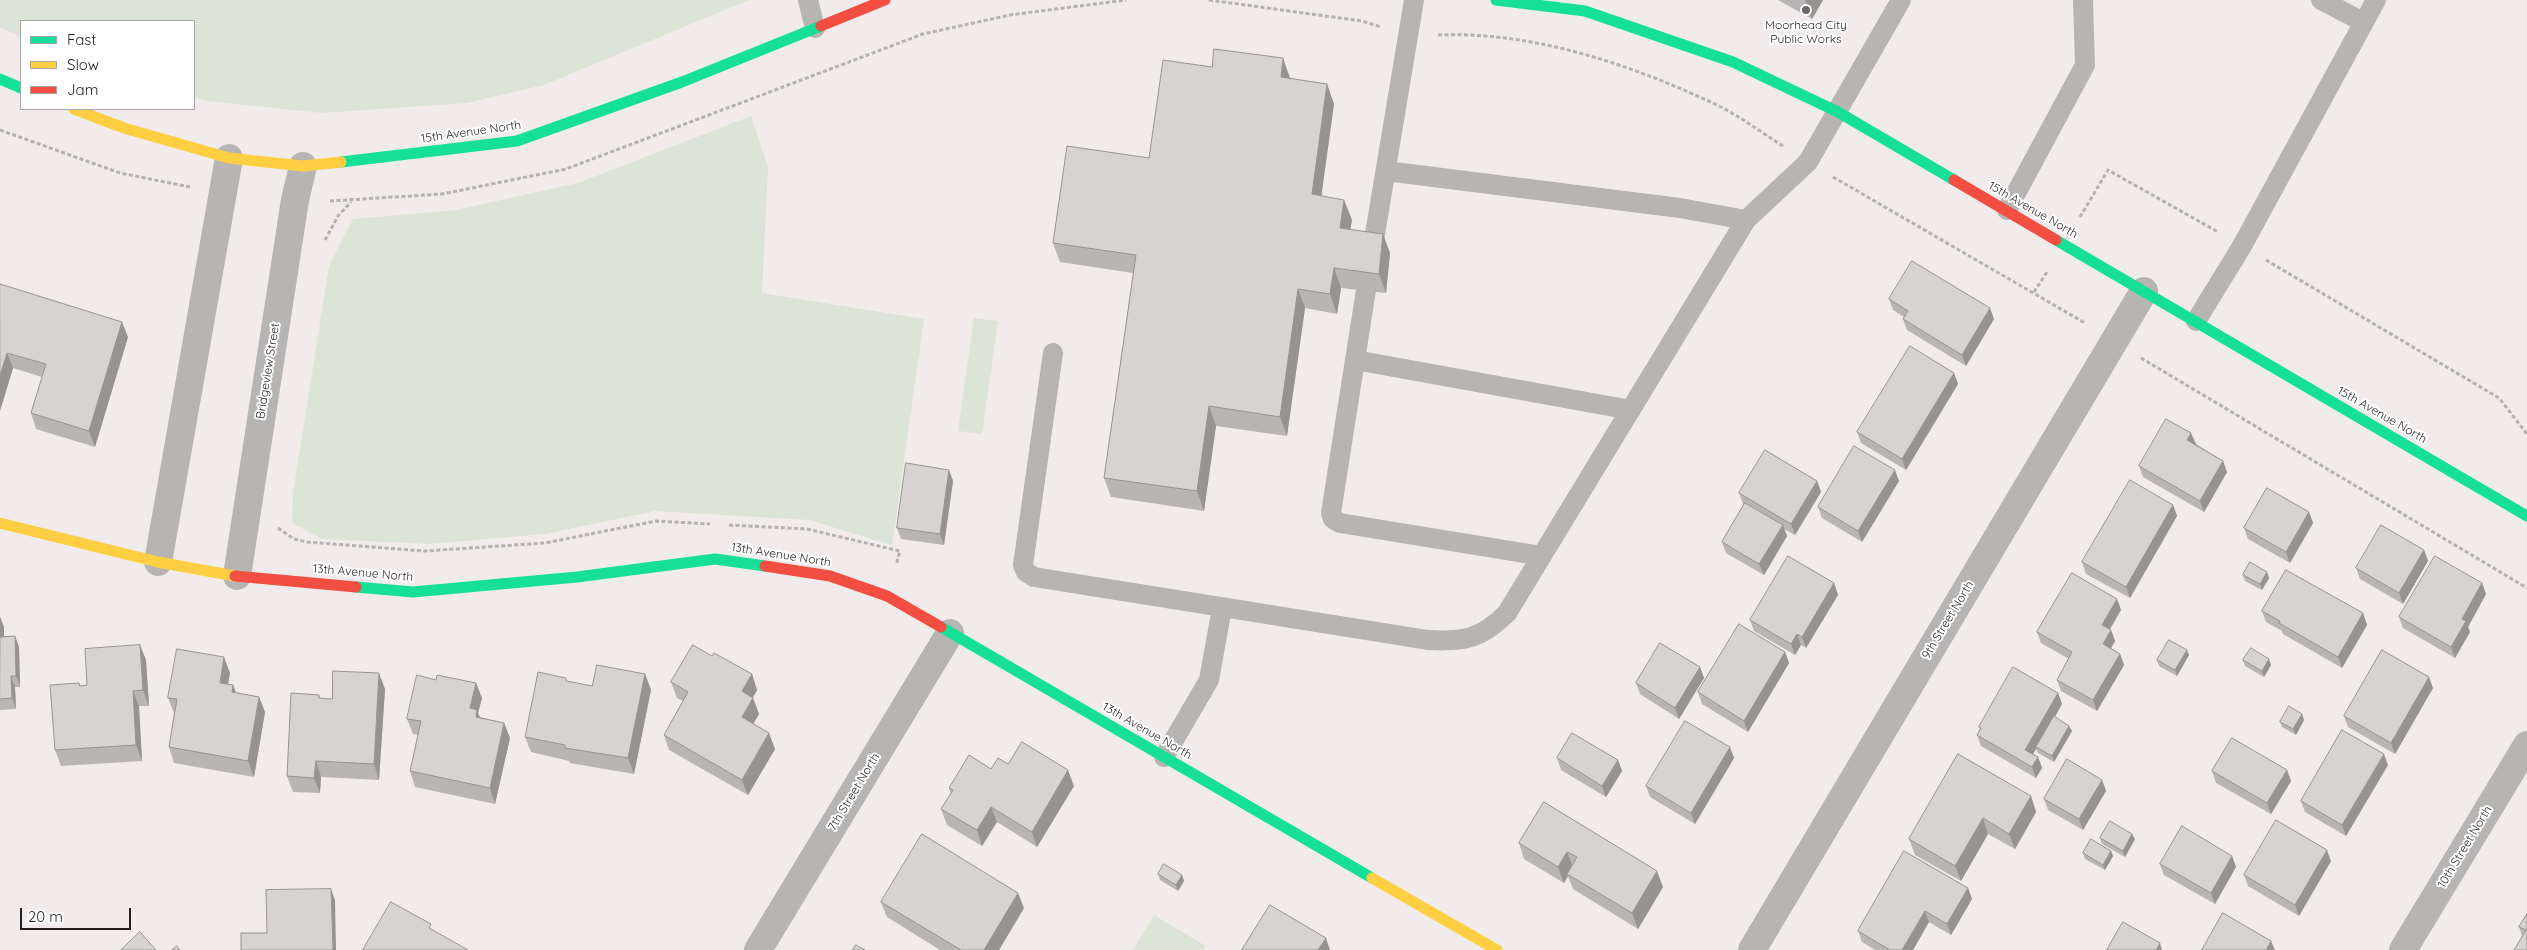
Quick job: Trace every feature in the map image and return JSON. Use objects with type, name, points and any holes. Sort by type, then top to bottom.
[{"type":"main road","name":"15th Avenue North","points":[[77,110],[124,128],[229,158],[303,166],[517,142],[682,82],[885,0]]},
{"type":"main road","name":"15th Avenue North","points":[[1496,0],[1584,11],[1733,62],[1838,112],[2527,516]]},
{"type":"main road","points":[[0,79],[20,88]]},
{"type":"main road","name":"13th Avenue North","points":[[0,523],[158,562],[237,576],[413,592],[577,577],[715,559],[830,576],[887,596],[1164,757],[1482,946]]},
{"type":"street","points":[[158,562],[229,158]]},
{"type":"street","name":"Bridgeview Street","points":[[237,576],[295,200],[303,166]]},
{"type":"street","name":"9th Street North","points":[[1752,950],[2144,291]]},
{"type":"street","name":"7th Street North","points":[[758,950],[950,634]]},
{"type":"street","name":"10th Street North","points":[[2403,950],[2527,745]]},
{"type":"lane","points":[[808,0],[815,28]]},
{"type":"lane","points":[[1372,252],[1414,0]]},
{"type":"lane","points":[[1053,354],[1023,565],[1026,572],[1034,576],[1222,608],[1428,640],[1458,641],[1486,631],[1507,613],[1746,220],[1808,162],[1901,0]]},
{"type":"lane","points":[[2006,210],[2085,65],[2083,0]]},
{"type":"lane","points":[[2321,0],[2362,22]]},
{"type":"lane","points":[[2196,321],[2242,246],[2362,22],[2376,0]]},
{"type":"lane","points":[[1386,171],[1680,208],[1746,220]]},
{"type":"lane","points":[[1366,290],[1331,513],[1333,519],[1340,523],[1542,556]]},
{"type":"lane","points":[[1356,360],[1631,410]]},
{"type":"lane","points":[[1164,757],[1209,680],[1222,608]]},
{"type":"path","points":[[321,247],[338,216],[351,201],[442,194],[566,168],[923,34],[1010,14],[1126,0]]},
{"type":"path","points":[[1209,0],[1362,21],[1407,36],[1471,34],[1553,45],[1631,70],[1720,106],[1808,162],[2064,309],[2527,588]]},
{"type":"path","points":[[0,130],[120,173],[184,186]]},
{"type":"path","points":[[2108,170],[2242,246],[2499,398],[2527,434]]},
{"type":"path","points":[[276,525],[282,532],[294,539],[307,542],[425,551],[545,543],[656,521],[713,524]]},
{"type":"path","points":[[722,524],[807,529],[900,552]]},
{"type":"shaded area","points":[[0,0],[749,0],[544,85],[467,103],[322,113],[207,101],[195,97],[195,20],[20,20],[20,37],[0,27]]},
{"type":"shaded area","points":[[751,116],[768,167],[762,293],[924,319],[892,545],[809,520],[655,511],[545,534],[429,544],[322,539],[292,523],[293,493],[329,266],[353,219],[456,210],[578,183]]},
{"type":"shaded area","points":[[974,318],[998,321],[982,434],[958,431]]},
{"type":"shaded area","points":[[1154,915],[1206,946],[1204,950],[1133,950]]},
{"type":"building","points":[[1214,49],[1283,58],[1281,77],[1327,84],[1312,194],[1344,200],[1340,228],[1383,234],[1379,274],[1334,268],[1330,294],[1298,289],[1280,417],[1209,406],[1197,491],[1104,478],[1136,255],[1053,243],[1067,146],[1149,158],[1163,60],[1212,67]]},
{"type":"building","points":[[1912,261],[1990,308],[1962,355],[1903,319],[1908,311],[1889,299]]},
{"type":"building","points":[[0,284],[122,322],[89,431],[31,413],[46,364],[7,353],[0,376]]},
{"type":"building","points":[[1910,346],[1954,373],[1902,459],[1857,432]]},
{"type":"building","points":[[2166,419],[2191,433],[2187,440],[2223,461],[2200,501],[2139,466]]},
{"type":"building","points":[[1854,446],[1895,470],[1858,531],[1818,507]]},
{"type":"building","points":[[1765,450],[1817,481],[1791,524],[1739,493]]},
{"type":"building","points":[[906,463],[949,470],[940,534],[897,528]]},
{"type":"building","points":[[2130,480],[2173,505],[2126,587],[2082,562]]},
{"type":"building","points":[[2267,488],[2309,512],[2286,552],[2244,528]]},
{"type":"building","points":[[1745,503],[1783,525],[1759,564],[1722,542]]},
{"type":"building","points":[[2381,525],[2424,550],[2399,593],[2356,568]]},
{"type":"building","points":[[1788,556],[1834,583],[1802,637],[1797,634],[1791,644],[1750,620]]},
{"type":"building","points":[[2435,556],[2482,583],[2462,619],[2466,621],[2451,647],[2399,617]]},
{"type":"building","points":[[2250,562],[2267,572],[2260,584],[2243,575]]},
{"type":"building","points":[[2286,570],[2363,613],[2338,657],[2262,611]]},
{"type":"building","points":[[2072,573],[2117,599],[2102,625],[2111,630],[2103,644],[2120,654],[2093,700],[2057,680],[2072,652],[2037,632]]},
{"type":"building","points":[[1739,624],[1785,652],[1744,721],[1698,692]]},
{"type":"building","points":[[15,636],[16,676],[11,676],[12,698],[0,699],[0,637]]},
{"type":"building","points":[[2169,640],[2187,650],[2175,670],[2157,660]]},
{"type":"building","points":[[1660,643],[1700,667],[1675,708],[1636,683]]},
{"type":"building","points":[[140,645],[143,690],[133,691],[136,745],[55,750],[50,685],[79,683],[80,686],[87,685],[85,649]]},
{"type":"building","points":[[693,645],[712,656],[714,653],[752,674],[742,691],[753,698],[742,717],[769,733],[742,780],[664,735],[688,692],[671,682]]},
{"type":"building","points":[[2251,648],[2269,659],[2262,671],[2243,660]]},
{"type":"building","points":[[177,649],[224,657],[220,683],[233,685],[232,692],[259,697],[248,761],[169,747],[177,699],[168,698]]},
{"type":"building","points":[[2382,650],[2429,677],[2391,743],[2344,716]]},
{"type":"building","points":[[597,665],[645,674],[628,758],[565,748],[565,745],[525,737],[538,672],[566,678],[566,681],[592,686]]},
{"type":"building","points":[[2013,667],[2058,693],[2025,750],[2038,757],[2032,767],[1977,735],[1981,728],[1979,727]]},
{"type":"building","points":[[333,671],[379,673],[374,764],[316,761],[314,778],[287,776],[291,693],[319,695],[319,698],[332,699]]},
{"type":"building","points":[[417,675],[436,680],[437,675],[476,683],[470,708],[477,710],[476,717],[504,723],[490,788],[410,771],[421,721],[407,719]]},
{"type":"building","points":[[2289,706],[2302,714],[2293,729],[2280,722]]},
{"type":"building","points":[[2054,716],[2069,726],[2052,756],[2036,747]]},
{"type":"building","points":[[1685,721],[1730,747],[1691,813],[1646,786]]},
{"type":"building","points":[[2342,730],[2384,754],[2342,825],[2301,801]]},
{"type":"building","points":[[1572,733],[1618,760],[1602,786],[1557,758]]},
{"type":"building","points":[[2232,738],[2287,770],[2267,803],[2212,771]]},
{"type":"building","points":[[1022,742],[1068,770],[1032,832],[991,807],[977,830],[941,809],[953,790],[949,788],[969,755],[991,769],[998,758],[1008,764]]},
{"type":"building","points":[[1958,754],[2031,796],[2009,834],[1983,818],[1955,866],[1909,839]]},
{"type":"building","points":[[2067,759],[2102,780],[2079,819],[2044,799]]},
{"type":"building","points":[[1544,802],[1657,871],[1632,913],[1567,874],[1577,857],[1567,852],[1558,867],[1519,843]]},
{"type":"building","points":[[2276,820],[2327,850],[2295,905],[2244,875]]},
{"type":"building","points":[[2110,821],[2132,834],[2123,851],[2100,838]]},
{"type":"building","points":[[2182,826],[2232,856],[2211,893],[2160,864]]},
{"type":"building","points":[[922,834],[1018,893],[984,950],[961,950],[881,902]]},
{"type":"building","points":[[2091,839],[2111,851],[2103,865],[2083,853]]},
{"type":"building","points":[[1904,851],[1968,888],[1947,924],[1925,911],[1902,950],[1890,950],[1858,931]]},
{"type":"building","points":[[1164,864],[1182,875],[1176,885],[1158,874]]},
{"type":"building","points":[[331,889],[333,950],[241,950],[241,933],[267,933],[266,890]]},
{"type":"building","points":[[391,902],[431,924],[429,928],[468,950],[363,950]]},
{"type":"building","points":[[1270,905],[1326,938],[1318,950],[1242,950]]},
{"type":"building","points":[[2223,913],[2271,941],[2266,950],[2202,950]]},
{"type":"building","points":[[2527,914],[2527,950],[2514,950],[2526,930],[2519,927]]},
{"type":"building","points":[[2123,922],[2160,943],[2156,950],[2107,950]]},
{"type":"building","points":[[140,932],[156,950],[121,950]]},
{"type":"building","points":[[856,945],[865,950],[853,950]]},
{"type":"building","points":[[177,946],[180,950],[172,950]]},
{"type":"traffic: fast","points":[[1496,0],[1585,11],[1733,62],[1838,112],[1954,180]]},
{"type":"traffic: fast","points":[[341,162],[517,141],[682,82],[821,26]]},
{"type":"traffic: fast","points":[[0,79],[20,88]]},
{"type":"traffic: fast","points":[[2056,240],[2527,516]]},
{"type":"traffic: fast","points":[[356,587],[413,592],[577,577],[715,559],[765,566]]},
{"type":"traffic: fast","points":[[941,627],[1372,878]]},
{"type":"traffic: slow","points":[[77,110],[124,128],[229,158],[303,166],[341,162]]},
{"type":"traffic: slow","points":[[0,523],[158,562],[235,576]]},
{"type":"traffic: slow","points":[[1372,878],[1497,950]]},
{"type":"traffic: jam","points":[[821,26],[885,0]]},
{"type":"traffic: jam","points":[[1954,180],[2056,240]]},
{"type":"traffic: jam","points":[[765,566],[830,576],[887,596],[941,627]]},
{"type":"traffic: jam","points":[[235,576],[356,587]]},
{"type":"place","name":"Moorhead City Public Works","points":[[1806,10]]}]
